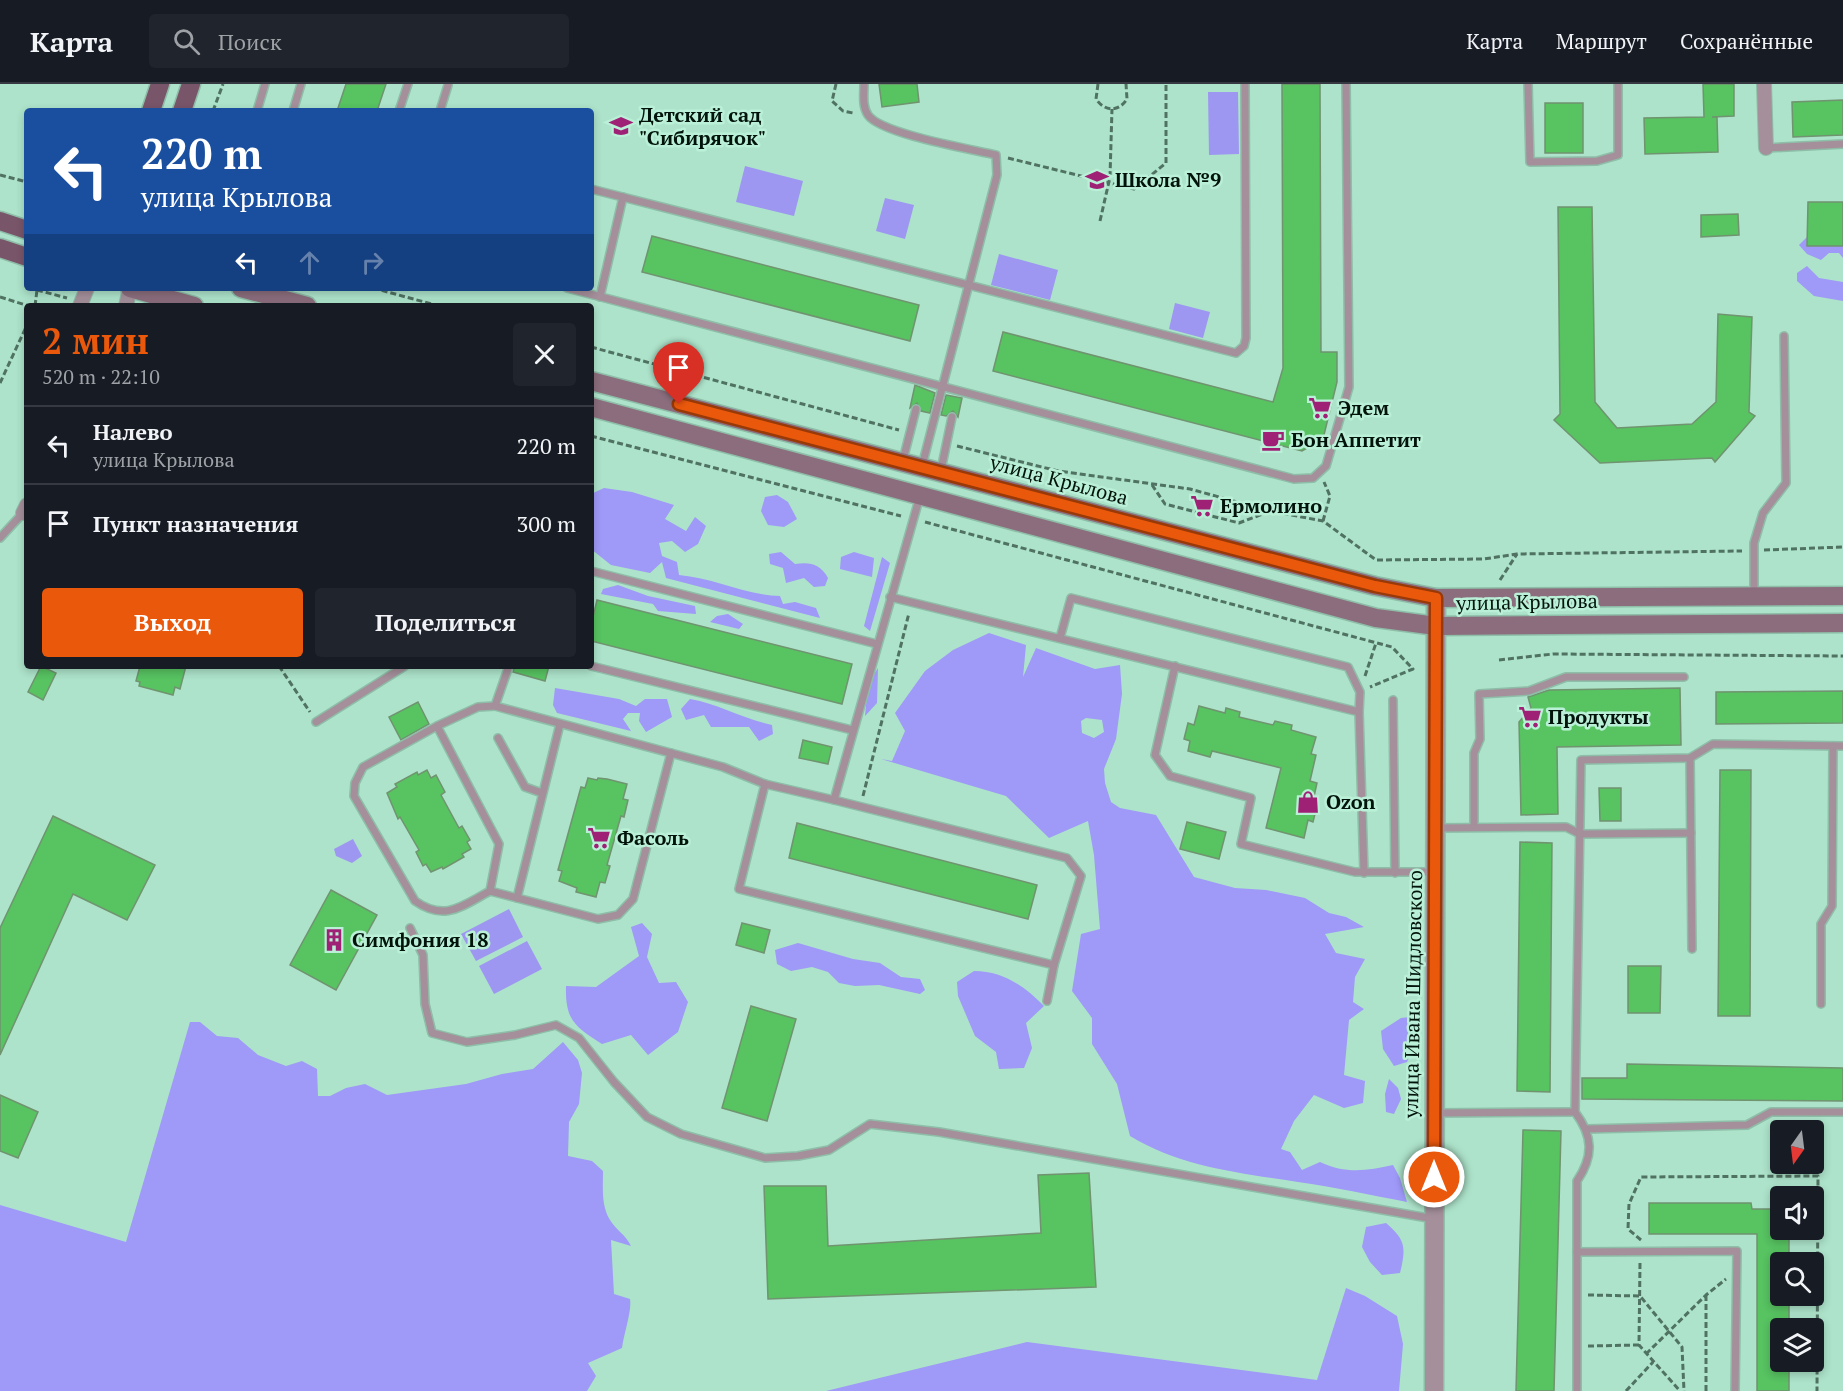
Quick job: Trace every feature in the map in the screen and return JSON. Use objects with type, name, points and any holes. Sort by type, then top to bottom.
[{"type":"main road","points":[[152,108],[160,84]]},
{"type":"main road","points":[[183,108],[191,84]]},
{"type":"main road","points":[[0,221],[24,229]]},
{"type":"main road","points":[[0,248],[24,255]]},
{"type":"main road","points":[[141,291],[183,303]]},
{"type":"main road","points":[[252,291],[296,303]]},
{"type":"main road","name":"улица Крылова","points":[[594,382],[1375,586],[1436,598],[1843,596]]},
{"type":"main road","name":"улица Крылова","points":[[594,408],[1376,618],[1436,626],[1843,623]]},
{"type":"street","points":[[1764,84],[1766,148]]},
{"type":"street","name":"улица Ивана Шидловского","points":[[1434,1391],[1436,598]]},
{"type":"lane","points":[[258,108],[265,84]]},
{"type":"lane","points":[[294,108],[300,84]]},
{"type":"lane","points":[[400,108],[408,84]]},
{"type":"lane","points":[[864,84],[863,106],[870,118],[886,128],[996,155],[997,175],[922,468]]},
{"type":"lane","points":[[594,190],[1230,354],[1241,350],[1246,338],[1245,84]]},
{"type":"lane","points":[[578,291],[1305,480],[1321,473],[1326,466],[1349,387],[1346,84]]},
{"type":"lane","points":[[1528,84],[1530,162],[1597,160],[1618,155],[1618,84]]},
{"type":"lane","points":[[441,108],[448,85]]},
{"type":"lane","points":[[1766,148],[1843,144]]},
{"type":"lane","points":[[600,297],[623,197]]},
{"type":"lane","points":[[1754,596],[1754,550],[1763,513],[1786,483],[1784,336]]},
{"type":"lane","points":[[902,463],[916,409]]},
{"type":"lane","points":[[941,473],[952,417]]},
{"type":"lane","points":[[834,800],[852,729],[921,494]]},
{"type":"lane","points":[[0,538],[24,510]]},
{"type":"lane","points":[[594,572],[877,644]]},
{"type":"lane","points":[[890,597],[1359,712]]},
{"type":"lane","points":[[1060,638],[1071,598],[1348,667],[1360,692],[1364,873]]},
{"type":"lane","points":[[1175,666],[1155,755],[1170,776],[1251,798],[1241,844],[1364,873],[1436,872]]},
{"type":"lane","points":[[594,667],[852,729]]},
{"type":"lane","points":[[316,722],[400,669]]},
{"type":"lane","points":[[495,706],[508,669]]},
{"type":"lane","points":[[1474,827],[1474,753],[1480,739],[1479,694],[1529,691],[1566,677],[1684,677]]},
{"type":"lane","points":[[1392,700],[1395,873]]},
{"type":"lane","points":[[671,753],[633,899],[618,915],[598,919],[490,891],[452,912],[427,910],[415,901],[354,796],[355,783],[363,767],[437,726],[478,707],[495,706],[560,723],[723,767],[765,784],[1067,858],[1081,876],[1054,965],[1047,1001]]},
{"type":"lane","points":[[517,898],[560,723]]},
{"type":"lane","points":[[437,726],[499,844],[490,891]]},
{"type":"lane","points":[[498,738],[525,787],[542,793]]},
{"type":"lane","points":[[1577,1391],[1577,1181],[1588,1164],[1588,1129],[1575,1112],[1581,760],[1690,758],[1713,744],[1843,746]]},
{"type":"lane","points":[[1821,1004],[1821,924],[1832,906],[1833,746]]},
{"type":"lane","points":[[1690,758],[1692,949]]},
{"type":"lane","points":[[765,784],[739,889],[1054,965]]},
{"type":"lane","points":[[1437,828],[1566,827],[1580,834],[1691,833]]},
{"type":"lane","points":[[410,928],[423,955],[426,1004],[432,1033],[467,1042],[515,1035],[556,1025],[579,1038],[614,1082],[647,1117],[681,1134],[765,1158],[798,1156],[828,1150],[870,1124],[939,1132],[1246,1188],[1434,1219]]},
{"type":"lane","points":[[1434,1113],[1575,1112]]},
{"type":"lane","points":[[1588,1129],[1747,1125],[1771,1112],[1843,1112]]},
{"type":"lane","points":[[1577,1252],[1737,1251],[1735,1391]]},
{"type":"path","points":[[214,108],[223,84]]},
{"type":"path","points":[[836,84],[832,100],[843,111],[870,118]]},
{"type":"path","points":[[1098,84],[1096,99],[1105,108],[1112,109],[1124,104],[1129,93],[1128,85]]},
{"type":"path","points":[[996,155],[1134,189],[1166,163],[1166,84]]},
{"type":"path","points":[[1100,220],[1109,184],[1112,109]]},
{"type":"path","points":[[0,175],[24,181]]},
{"type":"path","points":[[384,291],[428,303]]},
{"type":"path","points":[[0,297],[24,304]]},
{"type":"path","points":[[0,383],[24,331]]},
{"type":"path","points":[[594,348],[910,434]]},
{"type":"path","points":[[594,437],[914,519],[1392,647],[1413,669],[1360,692]]},
{"type":"path","points":[[947,443],[1058,471],[1190,489],[1270,511],[1323,521],[1376,560],[1484,559],[1517,554],[1843,547]]},
{"type":"path","points":[[1151,484],[1165,504],[1239,524],[1270,511]]},
{"type":"path","points":[[1323,521],[1330,496]]},
{"type":"path","points":[[1498,582],[1517,554]]},
{"type":"path","points":[[861,806],[912,603]]},
{"type":"path","points":[[1360,692],[1376,643]]},
{"type":"path","points":[[1499,660],[1553,654],[1843,656]]},
{"type":"path","points":[[281,669],[316,722]]},
{"type":"path","points":[[1654,1252],[1628,1228],[1629,1204],[1641,1177],[1818,1176],[1816,1391]]},
{"type":"path","points":[[1640,1252],[1639,1345],[1682,1391]]},
{"type":"path","points":[[1646,1353],[1706,1295],[1737,1270]]},
{"type":"path","points":[[1706,1295],[1706,1391]]},
{"type":"path","points":[[1577,1296],[1640,1296]]},
{"type":"path","points":[[1640,1296],[1682,1347],[1682,1391]]},
{"type":"path","points":[[1577,1346],[1639,1345]]},
{"type":"path","points":[[1626,1391],[1653,1362]]},
{"type":"shaded area","points":[[1208,92],[1238,92],[1239,154],[1209,155]]},
{"type":"shaded area","points":[[745,166],[803,181],[794,216],[736,202]]},
{"type":"shaded area","points":[[885,198],[914,205],[905,239],[876,231]]},
{"type":"shaded area","points":[[1807,237],[1808,246],[1843,246],[1843,258],[1839,253],[1829,253],[1821,260],[1807,254],[1799,245]]},
{"type":"shaded area","points":[[999,254],[1058,270],[1050,300],[991,285]]},
{"type":"shaded area","points":[[1807,266],[1819,278],[1843,282],[1843,301],[1814,296],[1797,281],[1797,273]]},
{"type":"shaded area","points":[[1175,303],[1210,312],[1203,338],[1169,329]]},
{"type":"shaded area","points":[[604,488],[632,492],[674,505],[665,519],[686,531],[695,517],[706,526],[698,544],[685,552],[672,541],[659,543],[662,556],[677,562],[679,575],[705,579],[754,593],[780,596],[783,604],[795,602],[816,608],[820,618],[666,578],[662,562],[650,573],[611,565],[594,551],[594,493]]},
{"type":"shaded area","points":[[777,495],[788,502],[797,519],[784,527],[768,525],[761,511],[765,497]]},
{"type":"shaded area","points":[[781,552],[795,564],[806,563],[818,567],[828,578],[825,586],[814,587],[804,578],[786,583],[783,568],[770,564],[769,554]]},
{"type":"shaded area","points":[[854,552],[874,558],[872,577],[840,569],[841,557]]},
{"type":"shaded area","points":[[882,557],[890,563],[870,631],[864,626]]},
{"type":"shaded area","points":[[618,585],[648,596],[695,606],[696,614],[658,611],[653,604],[601,594],[603,589]]},
{"type":"shaded area","points":[[728,614],[743,624],[739,629],[710,622],[717,616]]},
{"type":"shaded area","points":[[989,633],[1026,645],[1023,677],[1036,648],[1095,669],[1120,665],[1122,694],[1116,739],[1104,769],[1105,783],[1111,802],[1120,808],[1156,815],[1194,877],[1235,888],[1266,890],[1305,898],[1329,913],[1346,917],[1364,927],[1325,934],[1336,953],[1365,959],[1355,977],[1353,1002],[1364,1009],[1349,1020],[1344,1075],[1365,1081],[1363,1103],[1344,1108],[1314,1095],[1294,1121],[1281,1149],[1290,1152],[1302,1170],[1320,1162],[1347,1170],[1374,1169],[1393,1165],[1400,1178],[1407,1202],[1190,1162],[1149,1147],[1130,1136],[1117,1084],[1092,1044],[1092,1018],[1072,991],[1081,934],[1100,929],[1094,855],[1088,821],[1049,838],[1006,796],[881,759],[892,761],[905,731],[895,713],[925,671],[953,650]],"holes":[[[1086,718],[1102,720],[1104,732],[1094,738],[1082,733],[1081,721]]]},
{"type":"shaded area","points":[[878,668],[877,703],[865,716],[868,683]]},
{"type":"shaded area","points":[[555,688],[619,699],[636,706],[645,699],[667,699],[672,717],[646,732],[639,721],[640,713],[628,713],[623,719],[631,731],[557,713],[553,705]]},
{"type":"shaded area","points":[[690,699],[772,725],[773,734],[759,741],[749,727],[711,727],[704,715],[686,720],[681,709]]},
{"type":"shaded area","points":[[353,839],[362,856],[352,863],[336,856],[334,849]]},
{"type":"shaded area","points":[[509,909],[523,937],[476,961],[461,934]]},
{"type":"shaded area","points":[[642,923],[652,934],[647,957],[659,983],[676,982],[688,1002],[678,1032],[648,1055],[631,1035],[602,1044],[585,1033],[570,1015],[566,998],[566,986],[596,987],[639,956],[631,927]]},
{"type":"shaded area","points":[[527,941],[542,969],[494,994],[479,966]]},
{"type":"shaded area","points":[[798,943],[853,959],[880,963],[901,977],[920,979],[925,990],[920,994],[879,985],[855,986],[839,983],[828,972],[812,967],[791,971],[777,964],[775,950]]},
{"type":"shaded area","points":[[974,971],[994,974],[1012,981],[1044,1006],[1026,1023],[1032,1048],[1024,1068],[999,1069],[996,1052],[975,1036],[958,996],[957,982]]},
{"type":"shaded area","points":[[1410,1017],[1416,1026],[1415,1044],[1407,1062],[1394,1066],[1383,1049],[1381,1031],[1401,1018]]},
{"type":"shaded area","points":[[190,1022],[200,1022],[217,1036],[238,1038],[258,1055],[286,1066],[302,1061],[317,1069],[318,1096],[330,1096],[346,1088],[365,1084],[387,1095],[466,1084],[502,1074],[533,1069],[563,1042],[578,1060],[582,1073],[579,1104],[569,1122],[568,1156],[592,1161],[603,1171],[603,1196],[607,1214],[612,1224],[631,1246],[611,1240],[614,1294],[630,1299],[622,1348],[588,1363],[596,1376],[587,1391],[0,1391],[0,1205],[126,1242]]},
{"type":"shaded area","points":[[1389,1079],[1398,1088],[1401,1099],[1394,1114],[1386,1112],[1385,1094]]},
{"type":"shaded area","points":[[1386,1223],[1401,1240],[1403,1257],[1400,1273],[1382,1275],[1370,1262],[1362,1247],[1366,1227]]},
{"type":"shaded area","points":[[1346,1288],[1365,1296],[1397,1316],[1403,1344],[1399,1391],[826,1391],[1027,1342],[1317,1380]]},
{"type":"building","points":[[346,84],[386,84],[378,108],[338,108]]},
{"type":"building","points":[[879,84],[917,84],[919,102],[882,107]]},
{"type":"building","points":[[1282,84],[1320,84],[1321,352],[1337,352],[1337,382],[1323,439],[1302,451],[993,371],[1003,332],[1273,402],[1283,368]]},
{"type":"building","points":[[1703,84],[1734,84],[1734,116],[1712,117],[1717,117],[1718,152],[1645,154],[1644,118],[1704,117]]},
{"type":"building","points":[[1843,100],[1843,135],[1793,137],[1792,102]]},
{"type":"building","points":[[1545,103],[1583,103],[1583,153],[1545,153]]},
{"type":"building","points":[[1808,202],[1843,202],[1843,246],[1807,246]]},
{"type":"building","points":[[1558,207],[1592,207],[1595,402],[1617,428],[1692,424],[1716,402],[1718,314],[1752,317],[1749,412],[1755,416],[1715,462],[1712,458],[1600,463],[1554,420],[1560,414]]},
{"type":"building","points":[[1738,214],[1739,235],[1701,237],[1701,215]]},
{"type":"building","points":[[652,236],[919,305],[910,341],[642,272]]},
{"type":"building","points":[[915,385],[935,393],[930,413],[921,411],[917,403],[910,408]]},
{"type":"building","points":[[946,395],[962,398],[958,417],[953,411],[946,416],[941,415]]},
{"type":"building","points":[[597,600],[852,664],[842,704],[594,642],[594,612]]},
{"type":"building","points":[[40,669],[47,669],[56,673],[43,700],[28,692]]},
{"type":"building","points":[[139,669],[185,669],[180,689],[175,687],[173,695],[139,686],[140,682],[136,681]]},
{"type":"building","points":[[514,669],[548,669],[545,681],[513,672]]},
{"type":"building","points":[[1680,688],[1681,745],[1557,747],[1558,814],[1521,815],[1519,722],[1531,708],[1528,697],[1549,690]]},
{"type":"building","points":[[1843,691],[1843,723],[1716,724],[1716,692]]},
{"type":"building","points":[[418,702],[429,724],[401,740],[389,717]]},
{"type":"building","points":[[1199,706],[1225,713],[1226,708],[1240,712],[1239,717],[1273,725],[1275,721],[1292,725],[1291,730],[1316,737],[1311,754],[1316,755],[1310,781],[1317,783],[1313,801],[1318,802],[1313,822],[1308,820],[1304,838],[1266,828],[1281,768],[1212,751],[1210,757],[1188,751],[1190,741],[1184,739],[1188,723],[1194,725]]},
{"type":"building","points":[[803,740],[832,747],[828,764],[799,758]]},
{"type":"building","points":[[427,770],[431,778],[436,775],[445,792],[441,795],[459,828],[462,826],[470,840],[467,842],[471,849],[462,854],[464,857],[443,869],[442,867],[431,872],[426,864],[423,866],[416,852],[419,850],[400,817],[398,819],[387,793],[397,787],[395,784],[417,772],[418,775]]},
{"type":"building","points":[[1720,770],[1751,770],[1750,1016],[1718,1016]]},
{"type":"building","points":[[588,778],[607,779],[627,784],[623,799],[628,800],[624,817],[621,816],[607,865],[610,866],[605,883],[600,882],[596,897],[576,892],[577,888],[559,881],[562,871],[558,870],[581,787],[585,788]]},
{"type":"building","points":[[1599,788],[1621,788],[1621,821],[1600,821]]},
{"type":"building","points":[[53,816],[155,865],[127,920],[73,894],[0,1055],[0,928]]},
{"type":"building","points":[[1187,822],[1226,832],[1219,859],[1180,849]]},
{"type":"building","points":[[797,823],[1037,885],[1028,919],[789,858]]},
{"type":"building","points":[[1520,842],[1552,843],[1550,1092],[1517,1091]]},
{"type":"building","name":"Симфония 18","points":[[331,890],[377,915],[336,990],[290,965]]},
{"type":"building","points":[[742,923],[770,930],[764,953],[736,945]]},
{"type":"building","points":[[1628,966],[1661,966],[1660,1013],[1628,1013]]},
{"type":"building","points":[[751,1006],[796,1019],[767,1121],[722,1108]]},
{"type":"building","points":[[1627,1064],[1843,1068],[1843,1101],[1582,1099],[1582,1078],[1627,1078]]},
{"type":"building","points":[[0,1095],[38,1112],[18,1158],[0,1151]]},
{"type":"building","points":[[1523,1130],[1561,1131],[1554,1391],[1516,1391]]},
{"type":"building","points":[[1089,1173],[1096,1287],[768,1299],[764,1186],[826,1186],[828,1246],[1041,1233],[1038,1175]]},
{"type":"building","points":[[1649,1203],[1751,1203],[1752,1209],[1770,1209],[1770,1240],[1789,1240],[1789,1252],[1770,1252],[1770,1306],[1789,1306],[1789,1318],[1770,1318],[1770,1372],[1789,1372],[1789,1391],[1757,1391],[1757,1234],[1649,1234]]},
{"type":"place","name":"Детский сад \"Сибирячок\"","points":[[621,126]]},
{"type":"place","name":"Школа №9","points":[[1097,180]]},
{"type":"place","name":"Эдем","points":[[1320,408]]},
{"type":"place","name":"Бон Аппетит","points":[[1273,440]]},
{"type":"place","name":"Ермолино","points":[[1202,506]]},
{"type":"place","name":"Продукты","points":[[1530,717]]},
{"type":"place","name":"Ozon","points":[[1308,802]]},
{"type":"place","name":"Фасоль","points":[[599,838]]},
{"type":"place","name":"Симфония 18","points":[[334,940]]},
{"type":"route","points":[[679,404],[1375,586],[1436,598],[1434,1177]]}]
